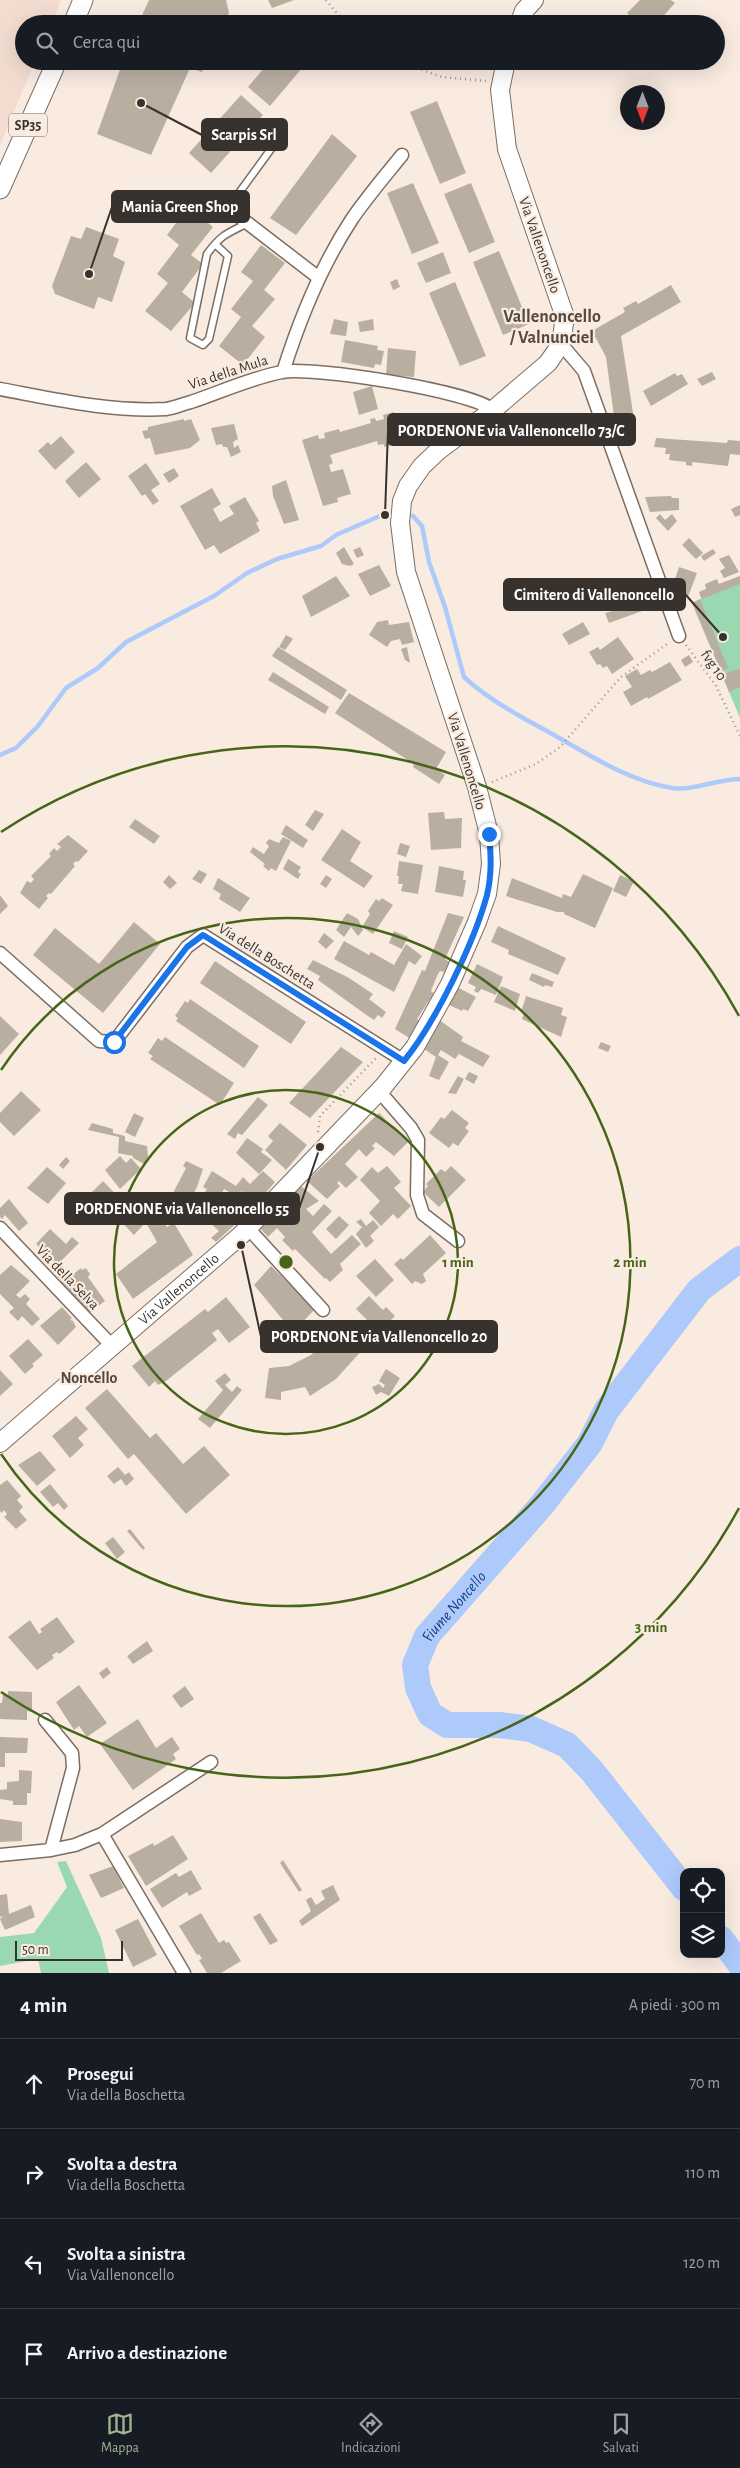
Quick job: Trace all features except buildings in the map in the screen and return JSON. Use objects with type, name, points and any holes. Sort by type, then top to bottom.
[{"type":"main road","points":[[77,15],[83,0]]},
{"type":"main road","name":"SP35","points":[[0,189],[53,70]]},
{"type":"street","points":[[522,15],[534,0]]},
{"type":"street","name":"Via Vallenoncello","points":[[1,1438],[113,1347],[248,1228],[380,1091],[415,1047],[450,984],[477,922],[487,894],[491,864],[489,834],[477,787],[406,572],[400,523],[402,501],[408,486],[422,466],[444,445],[493,410],[548,363],[561,344],[565,317],[507,149],[500,90],[504,70]]},
{"type":"street","points":[[283,372],[301,317],[352,218],[402,155]]},
{"type":"street","points":[[228,208],[320,278]]},
{"type":"street","points":[[561,344],[584,371],[679,636]]},
{"type":"street","name":"Via della Mula","points":[[0,389],[106,407],[168,409],[283,372],[316,372],[368,379],[451,395],[488,406],[493,410]]},
{"type":"street","name":"Via della Boschetta","points":[[0,953],[99,1041],[114,1042],[187,947],[203,935],[404,1061]]},
{"type":"street","points":[[380,1091],[411,1128],[418,1140],[416,1195],[423,1214],[458,1241]]},
{"type":"street","name":"Via della Selva","points":[[0,1228],[113,1347]]},
{"type":"street","points":[[248,1228],[323,1310]]},
{"type":"street","points":[[45,1720],[72,1753],[74,1768],[52,1850]]},
{"type":"street","points":[[0,1855],[76,1846],[102,1834],[211,1762]]},
{"type":"street","points":[[102,1834],[184,1973]]},
{"type":"lane","points":[[228,208],[271,149],[268,140]]},
{"type":"lane","points":[[215,244],[228,256],[209,339],[203,345],[190,338],[207,254],[221,236],[248,223]]},
{"type":"path","points":[[326,0],[338,15]]},
{"type":"path","points":[[423,70],[442,77],[478,82],[502,80]]},
{"type":"path","points":[[477,787],[506,778],[536,764],[560,747],[570,733],[621,677],[679,636]]},
{"type":"path","name":"fvg 10","points":[[679,636],[716,686],[740,736]]},
{"type":"path","points":[[318,1136],[320,1116],[385,1050]]},
{"type":"shaded area","points":[[0,0],[61,0],[55,15],[15,15],[15,70],[31,70],[0,145]]},
{"type":"green space","points":[[740,576],[740,718],[692,603],[701,599],[699,592]]},
{"type":"green space","points":[[66,1861],[101,1938],[109,1973],[41,1973],[38,1959],[0,1966],[0,1937],[34,1933],[67,1887],[57,1862]]},
{"type":"waterway","points":[[0,755],[16,748],[38,726],[66,688],[98,668],[126,642],[214,596],[247,573],[277,559],[321,546],[336,535],[382,515]]},
{"type":"waterway","points":[[413,516],[422,526],[429,562],[445,607],[464,677],[474,686],[519,716],[596,759],[641,780],[656,785],[680,788],[740,779]]},
{"type":"waterway","name":"Fiume Noncello","points":[[680,1883],[592,1771],[567,1745],[531,1729],[499,1725],[447,1725],[430,1714],[418,1688],[415,1665],[427,1636],[541,1506],[590,1443],[606,1411],[699,1290],[740,1259]]},
{"type":"waterway","name":"Fiume Noncello","points":[[725,1944],[740,1964]]},
{"type":"place","name":"Scarpis Srl","points":[[141,103]]},
{"type":"place","name":"Mania Green Shop","points":[[89,274]]},
{"type":"place","name":"PORDENONE via Vallenoncello 73/C","points":[[385,515]]},
{"type":"place","name":"Cimitero di Vallenoncello","points":[[723,637]]},
{"type":"place","name":"PORDENONE via Vallenoncello 55","points":[[320,1147]]},
{"type":"place","name":"PORDENONE via Vallenoncello 20","points":[[241,1245]]},
{"type":"district","name":"Vallenoncello / Valnunciel","points":[[552,326]]},
{"type":"district","name":"Noncello","points":[[89,1377]]},
{"type":"route","points":[[114,1042],[187,947],[203,935],[404,1061],[415,1047],[450,984],[477,922],[487,894],[491,864],[489,834]]}]
